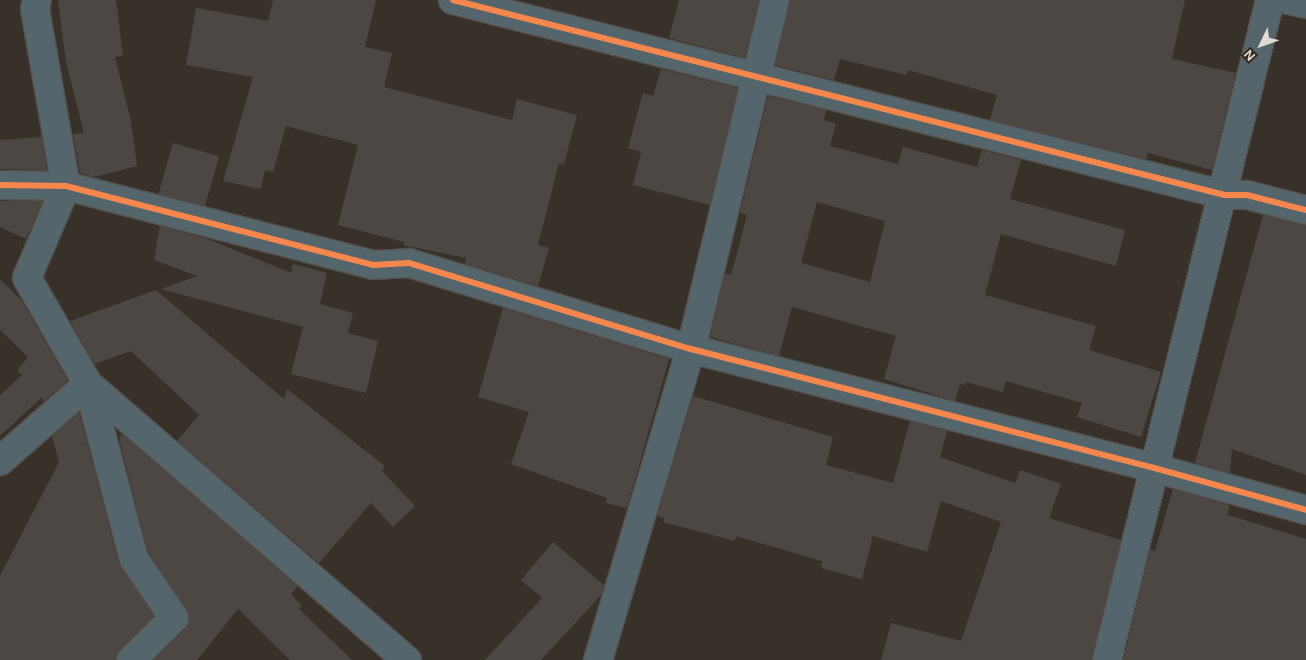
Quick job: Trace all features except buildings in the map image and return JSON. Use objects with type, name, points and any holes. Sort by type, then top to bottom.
[{"type":"street","points":[[37,0],[35,9],[66,186],[27,278],[88,384],[134,559],[174,618],[131,660]]},
{"type":"street","points":[[453,0],[1225,194],[1247,195],[1306,210]]},
{"type":"street","points":[[598,660],[691,349],[775,0]]},
{"type":"street","points":[[1107,660],[1154,468],[1225,194],[1270,0]]},
{"type":"street","points":[[1288,0],[1306,4]]},
{"type":"street","points":[[0,185],[66,186],[373,265],[409,263],[691,349],[1154,468],[1306,510]]},
{"type":"street","points":[[0,461],[88,384]]},
{"type":"street","points":[[88,384],[407,660]]},
{"type":"cycle path","points":[[453,0],[1225,195],[1247,195],[1306,210]]},
{"type":"cycle path","points":[[0,185],[66,186],[373,265],[409,263],[691,349],[1154,468],[1306,510]]}]
